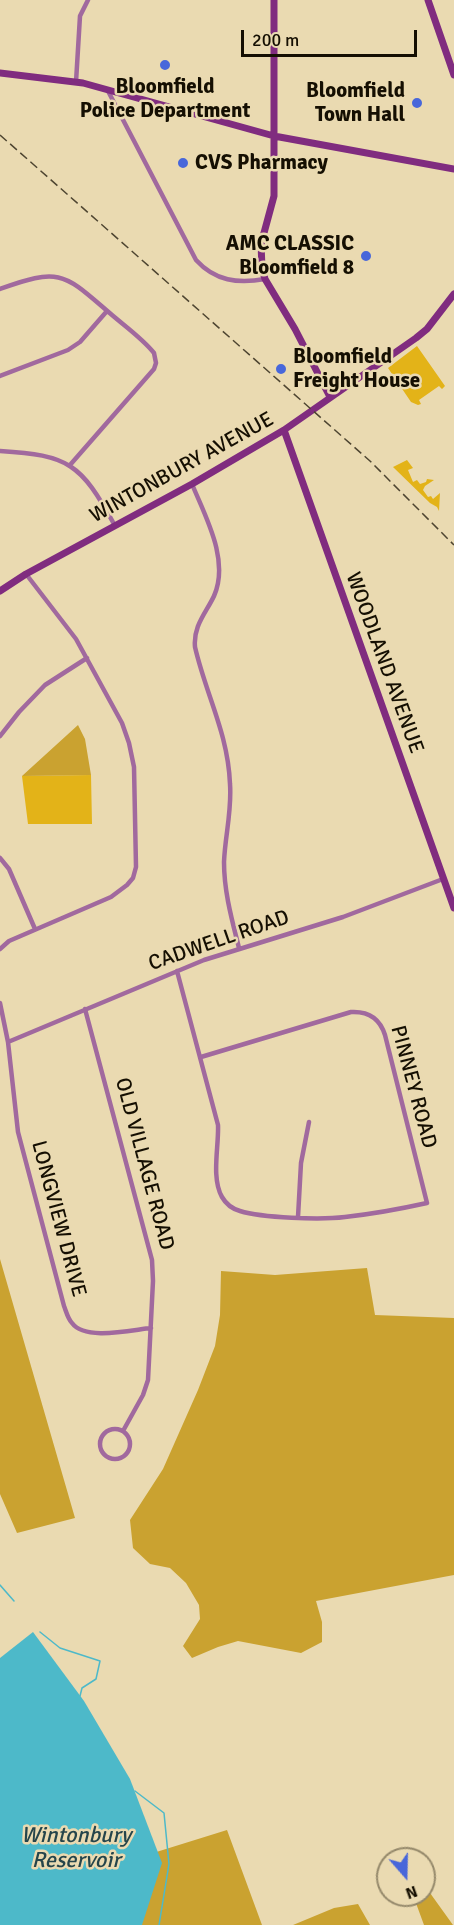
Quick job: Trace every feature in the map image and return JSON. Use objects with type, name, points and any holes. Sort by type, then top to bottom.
[{"type":"street","points":[[76,82],[80,16],[88,0]]},
{"type":"street","points":[[273,0],[274,196],[260,255],[265,279],[295,329],[330,397]]},
{"type":"street","points":[[428,0],[454,75]]},
{"type":"street","points":[[0,73],[107,88],[274,136],[454,169]]},
{"type":"street","points":[[107,88],[196,260],[208,271],[224,279],[243,282],[265,279]]},
{"type":"street","points":[[0,289],[29,278],[59,277],[80,286],[154,353],[156,363],[154,369],[70,465]]},
{"type":"street","name":"WINTONBURY AVENUE","points":[[0,591],[114,524],[192,484],[284,430],[428,329],[454,294]]},
{"type":"street","points":[[0,376],[68,350],[80,342],[107,310]]},
{"type":"street","name":"WOODLAND AVENUE","points":[[284,430],[454,908]]},
{"type":"street","points":[[0,451],[41,454],[70,465],[92,485],[114,524]]},
{"type":"street","points":[[192,484],[213,540],[219,567],[214,596],[198,623],[194,638],[223,732],[227,755],[231,785],[225,844],[225,883],[239,948]]},
{"type":"street","points":[[0,950],[9,941],[121,891],[132,878],[136,867],[134,767],[122,723],[64,621],[26,574]]},
{"type":"street","points":[[0,736],[45,685],[87,658]]},
{"type":"street","points":[[0,858],[9,869],[35,929]]},
{"type":"street","name":"CADWELL ROAD","points":[[8,1042],[177,971],[239,948],[343,917],[443,879]]},
{"type":"street","points":[[177,971],[218,1125],[216,1174],[221,1196],[230,1206],[249,1213],[298,1217],[302,1163],[309,1122]]},
{"type":"street","name":"LONGVIEW DRIVE","points":[[0,1003],[8,1042],[18,1132],[64,1306],[72,1323],[80,1330],[92,1334],[151,1328]]},
{"type":"street","name":"OLD VILLAGE ROAD","points":[[85,1009],[150,1245],[153,1281],[148,1380],[143,1395],[123,1431]]},
{"type":"street","name":"PINNEY ROAD","points":[[201,1057],[351,1012],[360,1011],[377,1020],[385,1035],[427,1203],[344,1217],[298,1217]]},
{"type":"street","name":"OLD VILLAGE ROAD","points":[[109,1431],[123,1431],[129,1439],[129,1449],[126,1454],[117,1459],[108,1457],[101,1451],[102,1437],[109,1431]]},
{"type":"shaded area","points":[[417,346],[445,386],[442,389],[439,386],[419,400],[421,404],[418,405],[411,402],[388,368]]},
{"type":"shaded area","points":[[407,460],[413,468],[408,470],[413,482],[417,480],[420,484],[426,482],[427,479],[434,480],[423,490],[428,497],[431,496],[433,499],[440,493],[439,511],[393,467]]},
{"type":"shaded area","points":[[78,725],[85,739],[91,775],[22,776]]},
{"type":"shaded area","points":[[91,775],[92,824],[28,824],[22,776]]},
{"type":"shaded area","points":[[0,1259],[75,1518],[17,1533],[0,1494]]},
{"type":"shaded area","points":[[367,1268],[375,1315],[454,1318],[454,1575],[316,1601],[322,1622],[322,1642],[301,1653],[238,1641],[192,1658],[183,1646],[200,1619],[199,1605],[186,1583],[170,1568],[150,1564],[133,1548],[130,1520],[163,1469],[215,1346],[220,1315],[221,1271],[275,1275]]},
{"type":"shaded area","points":[[227,1830],[262,1925],[72,1925],[121,1863]]},
{"type":"shaded area","points":[[436,1901],[453,1925],[424,1925],[417,1907],[436,1907]]},
{"type":"shaded area","points":[[358,1904],[370,1925],[293,1925],[334,1908]]},
{"type":"water","name":"Wintonbury Reservoir","points":[[33,1632],[84,1701],[130,1779],[162,1863],[142,1925],[0,1925],[0,1658]]},
{"type":"waterway","points":[[0,1585],[14,1601]]},
{"type":"waterway","points":[[40,1632],[60,1648],[100,1661],[96,1679],[82,1688],[80,1696]]},
{"type":"waterway","points":[[135,1791],[164,1813],[169,1864],[159,1925]]},
{"type":"railway","points":[[0,135],[370,461],[454,545]]},
{"type":"place","name":"Bloomfield Police Department","points":[[165,65]]},
{"type":"place","name":"Bloomfield Town Hall","points":[[417,103]]},
{"type":"place","name":"CVS Pharmacy","points":[[183,163]]},
{"type":"place","name":"AMC CLASSIC Bloomfield 8","points":[[366,256]]},
{"type":"place","name":"Bloomfield Freight House","points":[[281,369]]}]
